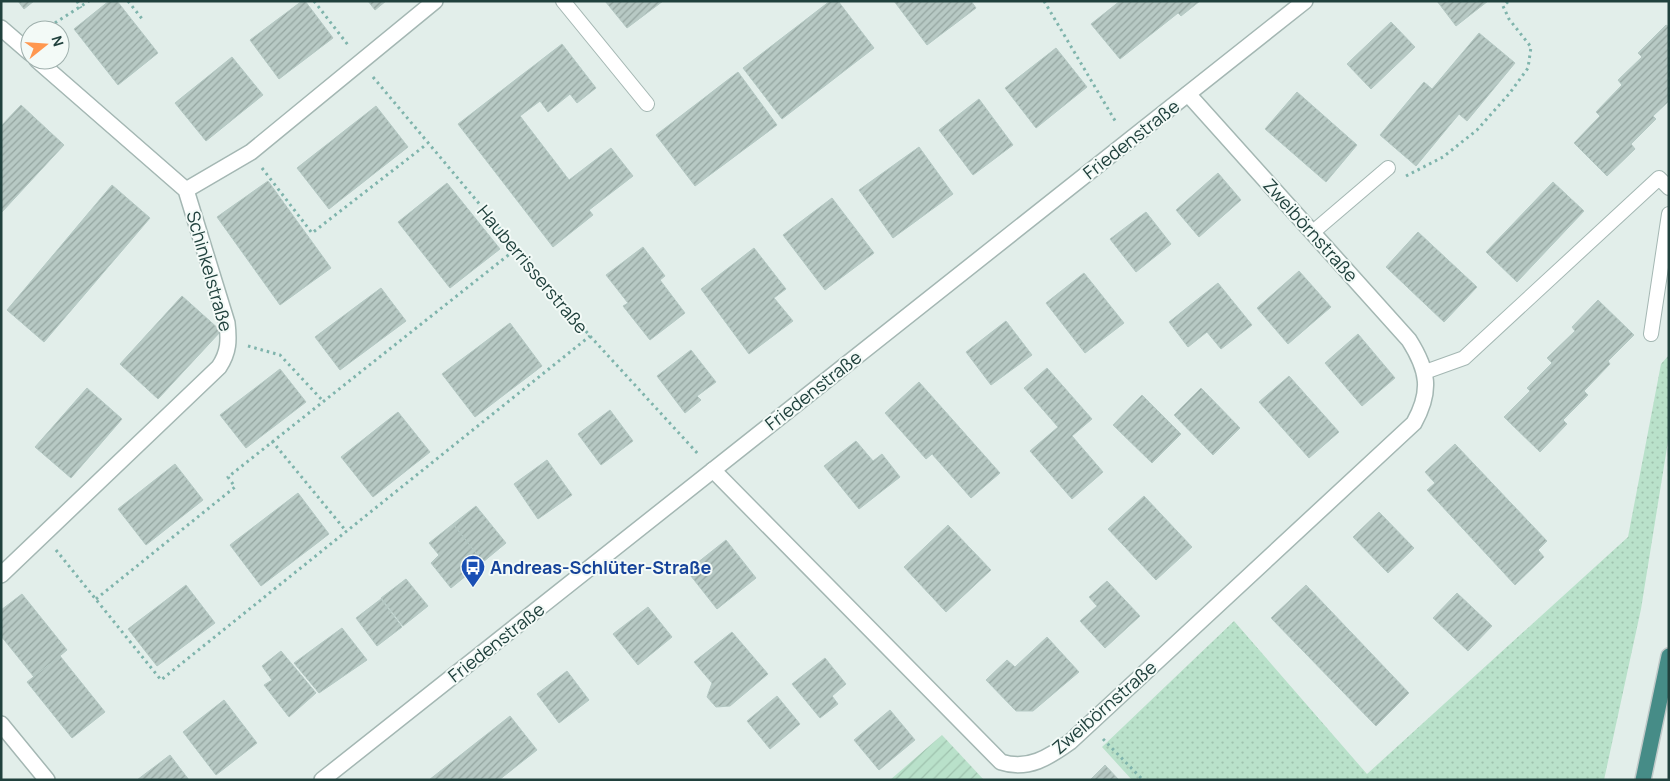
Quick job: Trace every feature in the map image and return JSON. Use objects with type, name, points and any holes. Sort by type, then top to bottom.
[{"type":"highway","points":[[1643,780],[1669,656]]},
{"type":"street","points":[[186,190],[250,152],[435,1]]},
{"type":"street","name":"Friedenstraße","points":[[322,780],[1305,1]]},
{"type":"street","points":[[1,28],[20,45]]},
{"type":"street","name":"Schinkelstraße","points":[[1,575],[219,367],[226,356],[229,341],[227,323],[186,190],[49,70]]},
{"type":"street","name":"Zweibörnstraße","points":[[713,470],[1001,762],[1013,766],[1037,762],[1053,754],[1089,725],[1414,423],[1424,406],[1425,372],[1409,340],[1188,94]]},
{"type":"street","points":[[1,724],[47,780]]},
{"type":"lane","points":[[563,1],[647,104]]},
{"type":"lane","points":[[1313,232],[1384,171]]},
{"type":"lane","points":[[1425,372],[1464,358],[1659,178],[1669,188]]},
{"type":"lane","points":[[1651,334],[1669,214]]},
{"type":"path","points":[[77,1],[82,8]]},
{"type":"path","points":[[61,20],[90,1]]},
{"type":"path","points":[[128,1],[142,20]]},
{"type":"path","name":"Hauberrisserstraße","points":[[314,1],[360,62],[427,144],[590,336],[713,470]]},
{"type":"path","points":[[1044,1],[1128,142]]},
{"type":"path","points":[[1384,171],[1407,176],[1443,157],[1477,130],[1510,94],[1528,68],[1531,47],[1503,6],[1509,1]]},
{"type":"path","points":[[250,152],[312,233],[427,144]]},
{"type":"path","points":[[96,599],[235,486],[228,477],[516,249]]},
{"type":"path","points":[[58,552],[161,680],[590,336]]},
{"type":"path","points":[[268,351],[280,355],[323,401]]},
{"type":"path","points":[[272,441],[346,531]]},
{"type":"path","points":[[1089,725],[1143,780]]},
{"type":"green space","points":[[1669,355],[1669,435],[1641,609],[1604,780],[1132,780],[1102,747],[1234,621],[1367,774],[1628,537],[1661,364]]},
{"type":"green space","points":[[942,735],[984,780],[890,780]]},
{"type":"building","points":[[18,1],[34,1],[24,9]]},
{"type":"building","points":[[109,1],[117,1],[158,53],[118,85],[74,29]]},
{"type":"building","points":[[302,1],[305,1],[333,38],[279,79],[250,40]]},
{"type":"building","points":[[368,1],[386,1],[375,10]]},
{"type":"building","points":[[605,1],[663,1],[627,28]]},
{"type":"building","points":[[830,1],[838,1],[874,48],[782,119],[743,68]]},
{"type":"building","points":[[894,1],[971,1],[976,8],[927,45]]},
{"type":"building","points":[[1120,1],[1200,1],[1181,16],[1178,13],[1120,59],[1091,24]]},
{"type":"building","points":[[1437,1],[1488,1],[1456,26]]},
{"type":"building","points":[[1391,22],[1415,47],[1371,89],[1347,64]]},
{"type":"building","points":[[1666,25],[1669,27],[1669,101],[1653,116],[1656,119],[1631,144],[1635,149],[1607,176],[1574,143],[1600,116],[1596,112],[1622,85],[1618,80],[1642,57],[1638,53]]},
{"type":"building","points":[[1479,33],[1515,63],[1467,121],[1459,114],[1416,166],[1380,135],[1424,82],[1432,89]]},
{"type":"building","points":[[562,44],[596,88],[577,103],[570,94],[548,112],[540,101],[520,116],[569,180],[611,148],[633,176],[589,210],[593,215],[553,247],[458,124]]},
{"type":"building","points":[[1056,48],[1087,87],[1036,128],[1005,88]]},
{"type":"building","points":[[232,57],[263,95],[206,141],[175,103]]},
{"type":"building","points":[[738,72],[777,125],[695,186],[656,135]]},
{"type":"building","points":[[1297,92],[1357,145],[1326,182],[1265,129]]},
{"type":"building","points":[[979,99],[1013,145],[973,175],[939,130]]},
{"type":"building","points":[[21,105],[64,145],[1,213],[1,126]]},
{"type":"building","points":[[376,106],[408,147],[329,209],[297,168]]},
{"type":"building","points":[[919,147],[953,194],[893,238],[859,190]]},
{"type":"building","points":[[1218,173],[1241,200],[1199,237],[1176,210]]},
{"type":"building","points":[[268,181],[331,268],[280,305],[217,217]]},
{"type":"building","points":[[1553,182],[1584,211],[1517,282],[1486,252]]},
{"type":"building","points":[[447,183],[500,249],[450,288],[398,222]]},
{"type":"building","points":[[112,185],[150,218],[44,342],[7,310]]},
{"type":"building","points":[[832,198],[874,253],[825,290],[783,235]]},
{"type":"building","points":[[1146,212],[1171,244],[1136,272],[1110,239]]},
{"type":"building","points":[[1418,232],[1477,287],[1444,322],[1386,267]]},
{"type":"building","points":[[643,247],[665,276],[660,280],[685,313],[650,340],[623,306],[628,303],[606,275]]},
{"type":"building","points":[[754,248],[786,289],[774,298],[793,321],[749,354],[701,289]]},
{"type":"building","points":[[1299,271],[1331,307],[1288,344],[1257,308]]},
{"type":"building","points":[[1084,273],[1124,323],[1085,353],[1046,303]]},
{"type":"building","points":[[1218,283],[1252,325],[1221,349],[1207,332],[1188,347],[1169,322]]},
{"type":"building","points":[[381,288],[406,321],[340,370],[315,337]]},
{"type":"building","points":[[182,296],[221,331],[158,399],[120,364]]},
{"type":"building","points":[[1598,300],[1634,335],[1608,361],[1610,364],[1584,391],[1588,395],[1563,420],[1567,424],[1540,452],[1504,417],[1530,391],[1527,388],[1552,363],[1547,358],[1575,331],[1572,327]]},
{"type":"building","points":[[1006,321],[1032,355],[991,385],[966,352]]},
{"type":"building","points":[[510,323],[542,366],[475,417],[442,374]]},
{"type":"building","points":[[1358,334],[1395,378],[1362,406],[1325,363]]},
{"type":"building","points":[[691,350],[716,382],[697,396],[701,400],[685,413],[657,376]]},
{"type":"building","points":[[1047,368],[1092,419],[1072,436],[1103,472],[1072,499],[1030,451],[1058,427],[1024,388]]},
{"type":"building","points":[[280,369],[306,402],[246,448],[220,415]]},
{"type":"building","points":[[1289,376],[1339,432],[1309,458],[1259,402]]},
{"type":"building","points":[[919,382],[1000,473],[971,498],[932,454],[926,459],[885,413]]},
{"type":"building","points":[[87,388],[122,419],[71,478],[35,447]]},
{"type":"building","points":[[1201,388],[1240,428],[1213,455],[1174,415]]},
{"type":"building","points":[[1142,395],[1181,434],[1152,463],[1113,425]]},
{"type":"building","points":[[610,410],[633,441],[601,465],[578,434]]},
{"type":"building","points":[[398,412],[430,452],[373,497],[341,457]]},
{"type":"building","points":[[856,441],[873,461],[882,454],[900,477],[859,509],[824,466]]},
{"type":"building","points":[[1455,444],[1547,541],[1538,550],[1544,557],[1515,585],[1427,490],[1435,483],[1425,472]]},
{"type":"building","points":[[547,460],[572,495],[538,519],[514,484]]},
{"type":"building","points":[[175,464],[203,500],[146,545],[118,509]]},
{"type":"building","points":[[298,493],[329,534],[261,586],[230,545]]},
{"type":"building","points":[[1144,496],[1192,547],[1156,580],[1108,529]]},
{"type":"building","points":[[476,506],[506,543],[483,562],[453,524]]},
{"type":"building","points":[[1379,512],[1414,548],[1388,573],[1353,537]]},
{"type":"building","points":[[453,524],[483,562],[451,588],[431,563],[439,555],[429,543]]},
{"type":"building","points":[[948,525],[991,570],[946,612],[904,567]]},
{"type":"building","points":[[726,540],[756,578],[717,609],[687,571]]},
{"type":"building","points":[[406,579],[428,606],[403,626],[381,598]]},
{"type":"building","points":[[1107,581],[1140,616],[1105,648],[1080,621],[1097,606],[1089,597]]},
{"type":"building","points":[[186,585],[215,623],[157,666],[128,629]]},
{"type":"building","points":[[1306,585],[1409,693],[1376,726],[1271,618]]},
{"type":"building","points":[[1457,593],[1492,626],[1468,651],[1433,618]]},
{"type":"building","points":[[22,594],[67,650],[34,677],[1,636],[1,610]]},
{"type":"building","points":[[381,599],[402,627],[377,646],[356,618]]},
{"type":"building","points":[[648,607],[672,637],[638,665],[613,634]]},
{"type":"building","points":[[342,628],[367,660],[319,693],[294,663]]},
{"type":"building","points":[[732,632],[768,674],[730,706],[716,707],[707,697],[712,683],[694,662]]},
{"type":"building","points":[[1047,637],[1079,672],[1033,711],[1016,711],[986,680],[1007,660],[1015,667]]},
{"type":"building","points":[[281,651],[316,693],[289,717],[264,685],[272,680],[262,666]]},
{"type":"building","points":[[60,656],[105,712],[72,738],[27,682]]},
{"type":"building","points":[[825,658],[846,684],[832,696],[838,704],[820,718],[792,684]]},
{"type":"building","points":[[567,671],[589,700],[559,723],[537,694]]},
{"type":"building","points":[[777,696],[800,724],[770,749],[747,721]]},
{"type":"building","points":[[224,700],[257,743],[216,775],[183,732]]},
{"type":"building","points":[[890,710],[915,740],[879,770],[854,740]]},
{"type":"building","points":[[510,716],[537,750],[499,780],[429,780]]},
{"type":"building","points":[[170,755],[189,780],[137,780]]},
{"type":"building","points":[[1105,765],[1119,780],[1090,780]]},
{"type":"place","name":"Andreas-Schlüter-Straße","points":[[473,588]]}]
